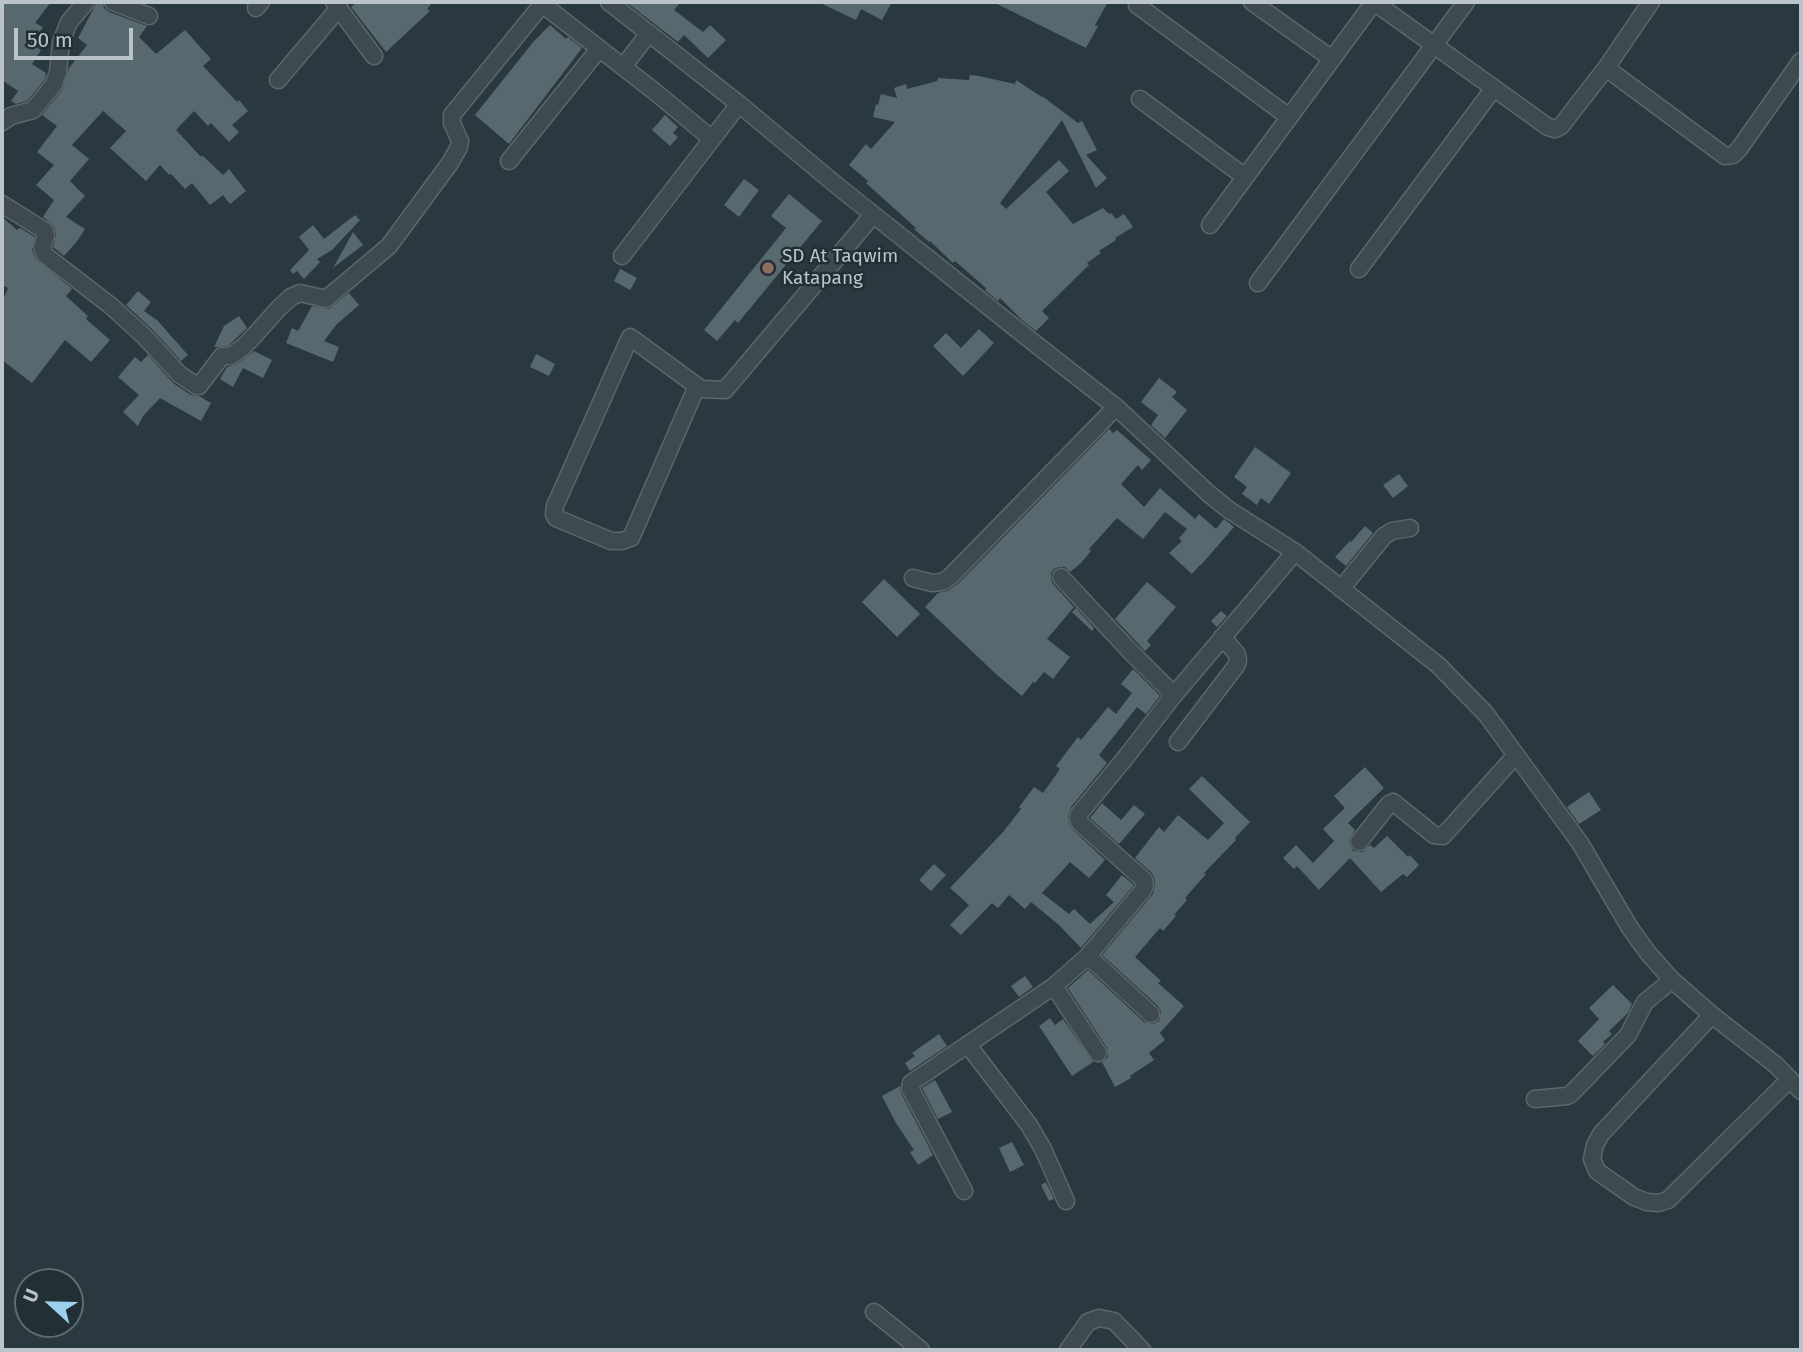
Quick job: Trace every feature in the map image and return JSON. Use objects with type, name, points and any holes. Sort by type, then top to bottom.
[{"type":"street","points":[[2,122],[11,116],[33,110],[54,84],[62,40],[69,22],[86,2]]},
{"type":"street","points":[[113,2],[149,16]]},
{"type":"street","points":[[609,2],[1116,407],[1229,510],[1295,552],[1438,665],[1486,714],[1580,843],[1630,928],[1648,953],[1672,980],[1776,1065],[1796,1085],[1668,1200],[1658,1203],[1634,1197],[1597,1171],[1592,1159],[1595,1145],[1601,1134],[1712,1015]]},
{"type":"street","points":[[1252,2],[1332,59]]},
{"type":"street","points":[[1210,225],[1374,2],[1548,127],[1555,129],[1561,126],[1606,68],[1651,2]]},
{"type":"street","points":[[1258,283],[1466,2]]},
{"type":"street","points":[[2,204],[45,231],[47,236],[42,247],[45,255],[111,306],[145,337],[179,374],[197,387],[217,360],[222,356],[231,356],[242,348],[291,297],[300,293],[326,299],[388,246],[459,147],[460,141],[452,123],[452,115],[543,3],[712,139]]},
{"type":"street","points":[[278,80],[336,5],[374,56]]},
{"type":"street","points":[[1138,5],[1289,117]]},
{"type":"street","points":[[624,67],[649,33]]},
{"type":"street","points":[[509,162],[599,49]]},
{"type":"street","points":[[1606,68],[1725,156],[1733,155],[1739,149],[1801,61]]},
{"type":"street","points":[[1359,269],[1494,88]]},
{"type":"street","points":[[1140,99],[1245,177]]},
{"type":"street","points":[[622,256],[738,104]]},
{"type":"street","points":[[697,386],[632,538],[611,541],[556,518],[555,506],[630,337],[702,389],[724,390],[873,215]]},
{"type":"street","points":[[913,578],[932,583],[942,582],[950,577],[1116,407]]},
{"type":"street","points":[[1341,589],[1384,536],[1392,531],[1410,528]]},
{"type":"street","points":[[964,1191],[910,1086],[911,1083],[1054,986],[1088,956],[1145,885],[1144,880],[1080,823],[1079,814],[1174,695],[1295,552]]},
{"type":"street","points":[[1061,577],[1174,695]]},
{"type":"street","points":[[1178,742],[1236,666],[1237,654],[1222,637]]},
{"type":"street","points":[[1360,842],[1393,802],[1434,835],[1443,836],[1516,755]]},
{"type":"street","points":[[1088,956],[1151,1014]]},
{"type":"street","points":[[1535,1099],[1567,1097],[1571,1094],[1628,1035],[1645,1002],[1672,980]]},
{"type":"street","points":[[1054,986],[1098,1053]]},
{"type":"street","points":[[968,1045],[1029,1125],[1066,1201]]},
{"type":"street","points":[[874,1312],[921,1350]]},
{"type":"street","points":[[1068,1350],[1088,1322],[1099,1318],[1114,1321],[1142,1350]]},
{"type":"building","points":[[5,2],[51,2],[35,23],[43,27],[32,44],[41,50],[32,64],[46,73],[45,79],[27,101],[16,104],[11,101],[18,91],[2,80],[2,6]]},
{"type":"building","points":[[97,2],[103,2],[104,8],[109,12],[147,26],[139,37],[156,54],[185,30],[211,59],[203,66],[248,111],[232,125],[239,132],[229,142],[211,123],[208,126],[194,111],[176,130],[201,157],[202,155],[223,175],[229,169],[246,191],[230,204],[223,195],[210,205],[192,183],[185,189],[160,165],[146,181],[110,148],[126,131],[103,111],[72,145],[89,159],[70,181],[85,196],[66,217],[85,229],[64,256],[53,247],[56,235],[54,226],[43,217],[54,200],[36,185],[54,165],[37,152],[57,126],[42,115],[62,90],[69,68],[87,45],[78,38]]},
{"type":"building","points":[[357,2],[433,2],[427,9],[430,11],[386,52],[351,7]]},
{"type":"building","points":[[626,2],[681,2],[674,10],[703,32],[710,25],[726,40],[708,58],[684,35],[678,42]]},
{"type":"building","points":[[818,2],[892,2],[882,20],[861,9],[856,20]]},
{"type":"building","points":[[993,2],[1108,2],[1086,48]]},
{"type":"building","points":[[550,25],[582,48],[509,144],[475,115]]},
{"type":"building","points":[[970,75],[1015,84],[1016,80],[1078,123],[1082,121],[1097,150],[1086,155],[1107,178],[1096,188],[1062,120],[1000,203],[1006,209],[1059,160],[1069,171],[1046,192],[1073,224],[1103,208],[1116,219],[1124,214],[1133,227],[1099,251],[1101,253],[1087,263],[1089,265],[1042,311],[1049,318],[1036,331],[1000,298],[998,301],[955,261],[953,263],[914,229],[916,228],[849,165],[866,144],[871,149],[895,122],[873,117],[881,94],[897,98],[894,88],[906,84],[907,89],[937,81],[938,78],[969,80]]},
{"type":"building","points":[[665,115],[678,127],[673,133],[678,137],[670,146],[652,130]]},
{"type":"building","points":[[744,179],[759,190],[739,217],[724,205]]},
{"type":"building","name":"SD At Taqwim Katapang","points":[[789,194],[822,221],[738,323],[735,320],[717,341],[704,330],[786,228],[771,216]]},
{"type":"building","points":[[355,215],[360,220],[332,250],[317,259],[320,262],[304,279],[297,271],[293,274],[290,270],[309,250],[299,237],[313,225],[324,239]]},
{"type":"building","points":[[2,217],[17,230],[20,228],[35,237],[32,250],[36,259],[72,289],[66,296],[88,316],[86,319],[110,340],[91,362],[65,340],[32,383],[2,360],[2,302],[8,288],[2,285]]},
{"type":"building","points":[[353,232],[363,245],[333,268]]},
{"type":"building","points":[[620,269],[637,278],[630,290],[614,281]]},
{"type":"building","points":[[138,291],[151,302],[144,311],[157,320],[188,355],[181,361],[126,305]]},
{"type":"building","points":[[349,293],[359,305],[337,324],[324,341],[339,347],[333,362],[286,343],[292,328],[298,331],[312,306],[329,309]]},
{"type":"building","points":[[239,316],[247,328],[228,346],[214,347],[224,326]]},
{"type":"building","points":[[979,329],[994,343],[963,376],[933,346],[946,333],[961,348]]},
{"type":"building","points":[[254,351],[272,360],[263,378],[243,368],[233,387],[220,379],[227,367],[237,364]]},
{"type":"building","points":[[536,354],[555,364],[549,376],[530,367]]},
{"type":"building","points":[[148,355],[173,383],[191,395],[211,403],[201,421],[160,398],[143,416],[138,426],[123,412],[139,395],[118,377],[135,357],[141,362]]},
{"type":"building","points":[[1159,378],[1177,392],[1172,397],[1187,410],[1165,438],[1151,425],[1158,415],[1141,402]]},
{"type":"building","points":[[1109,429],[1113,433],[1117,430],[1151,460],[1142,470],[1138,465],[1121,484],[1144,507],[1160,488],[1195,519],[1199,514],[1216,529],[1224,519],[1234,527],[1192,574],[1169,553],[1182,541],[1179,538],[1187,529],[1165,512],[1143,539],[1117,518],[1089,549],[1091,551],[1081,563],[1070,572],[1065,567],[1059,567],[1051,573],[1053,584],[1074,607],[1047,639],[1070,657],[1053,679],[1044,672],[1022,696],[925,607],[938,593],[958,584]]},
{"type":"building","points":[[1255,447],[1291,473],[1269,504],[1261,498],[1257,505],[1242,494],[1247,487],[1234,477]]},
{"type":"building","points":[[1399,474],[1408,486],[1393,498],[1383,485]]},
{"type":"building","points":[[1365,526],[1373,533],[1346,566],[1335,557]]},
{"type":"building","points":[[884,579],[920,614],[897,637],[862,602]]},
{"type":"building","points":[[1147,582],[1176,607],[1147,641],[1151,645],[1145,651],[1115,619]]},
{"type":"building","points":[[1076,608],[1094,628],[1092,631],[1072,612]]},
{"type":"building","points":[[1221,611],[1227,616],[1217,627],[1211,621]]},
{"type":"building","points":[[1133,669],[1160,696],[1146,714],[1137,707],[1099,755],[1107,763],[1071,807],[1068,817],[1073,830],[1105,860],[1089,878],[1070,862],[1042,893],[1069,914],[1074,909],[1090,924],[1114,902],[1106,895],[1122,875],[1134,885],[1081,948],[1031,902],[1025,909],[1009,895],[998,908],[992,903],[961,935],[950,925],[969,905],[950,888],[1003,832],[1034,787],[1043,793],[1060,769],[1056,766],[1078,737],[1081,740],[1108,707],[1116,714],[1132,693],[1121,684]]},
{"type":"building","points":[[1365,767],[1384,788],[1348,823],[1355,830],[1349,840],[1350,846],[1353,851],[1362,852],[1370,845],[1374,848],[1387,836],[1419,865],[1407,877],[1403,874],[1381,892],[1350,858],[1319,890],[1297,866],[1294,869],[1283,858],[1296,845],[1313,863],[1334,841],[1323,829],[1345,808],[1334,796]]},
{"type":"building","points":[[1202,776],[1250,822],[1204,873],[1206,874],[1185,898],[1187,900],[1174,915],[1176,916],[1163,931],[1160,928],[1135,957],[1161,981],[1158,983],[1184,1006],[1160,1033],[1165,1040],[1149,1053],[1154,1060],[1115,1087],[1102,1062],[1108,1057],[1107,1048],[1068,988],[1088,970],[1144,1022],[1153,1024],[1159,1021],[1161,1012],[1158,1006],[1102,955],[1153,894],[1154,877],[1135,858],[1159,827],[1164,832],[1178,815],[1208,840],[1224,823],[1189,789]]},
{"type":"building","points":[[1589,792],[1601,810],[1579,824],[1567,807]]},
{"type":"building","points":[[1102,803],[1121,820],[1134,805],[1145,814],[1119,844],[1090,818]]},
{"type":"building","points":[[934,864],[946,875],[931,891],[919,880]]},
{"type":"building","points":[[1025,976],[1033,987],[1019,997],[1011,986]]},
{"type":"building","points":[[1613,985],[1632,1004],[1628,1013],[1609,1031],[1612,1034],[1603,1042],[1605,1044],[1593,1056],[1578,1041],[1599,1019],[1589,1008]]},
{"type":"building","points":[[1050,1018],[1055,1025],[1063,1019],[1093,1062],[1072,1076],[1039,1026]]},
{"type":"building","points":[[939,1034],[947,1046],[910,1071],[905,1063],[915,1056],[912,1053]]},
{"type":"building","points":[[935,1080],[952,1112],[938,1119],[922,1088]]},
{"type":"building","points":[[900,1086],[901,1093],[933,1155],[918,1165],[910,1152],[914,1150],[882,1096]]},
{"type":"building","points":[[1012,1142],[1024,1165],[1010,1172],[999,1148]]},
{"type":"building","points":[[1046,1182],[1054,1199],[1049,1201],[1041,1185]]},
{"type":"place","name":"SD At Taqwim Katapang","points":[[768,268]]}]
